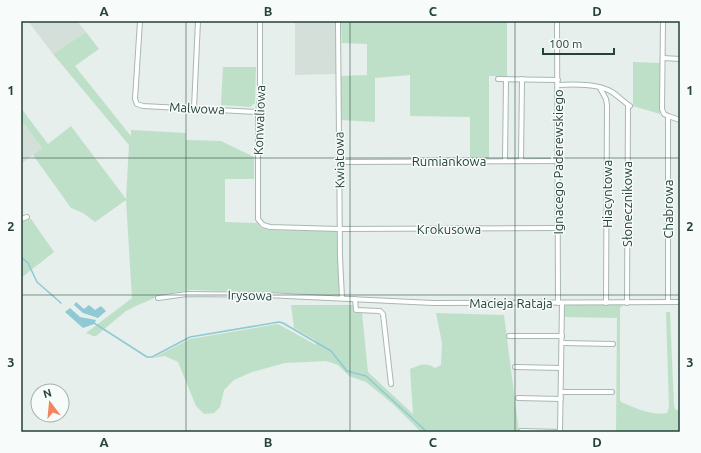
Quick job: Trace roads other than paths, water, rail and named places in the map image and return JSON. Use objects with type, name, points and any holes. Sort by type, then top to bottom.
[{"type":"street","name":"Malwowa","points":[[140,21],[135,99],[137,104],[143,106],[258,112]]},
{"type":"street","points":[[194,108],[198,21]]},
{"type":"street","name":"Konwaliowa","points":[[258,219],[260,21]]},
{"type":"street","name":"Kwiatowa","points":[[338,21],[342,298]]},
{"type":"street","name":"Ignacego Paderewskiego","points":[[557,21],[558,228],[562,336],[560,432]]},
{"type":"street","name":"Chabrowa","points":[[663,21],[662,109],[664,114],[668,116],[668,302]]},
{"type":"street","points":[[663,58],[680,59]]},
{"type":"street","points":[[498,79],[558,82],[600,88]]},
{"type":"street","points":[[505,161],[506,79]]},
{"type":"street","points":[[521,161],[522,80]]},
{"type":"street","name":"Słonecznikowa","points":[[600,88],[611,92],[629,105],[627,302]]},
{"type":"street","name":"Hiacyntowa","points":[[600,88],[606,99],[607,105],[606,303]]},
{"type":"street","points":[[668,116],[680,120]]},
{"type":"street","name":"Rumiankowa","points":[[340,162],[558,161]]},
{"type":"street","points":[[21,219],[27,217]]},
{"type":"street","name":"Krokusowa","points":[[258,219],[263,225],[270,227],[340,229],[558,228]]},
{"type":"street","name":"Irysowa","points":[[158,298],[186,294],[342,298]]},
{"type":"street","name":"Macieja Rataja","points":[[342,298],[434,303],[680,302]]},
{"type":"street","points":[[355,299],[356,310],[380,311],[384,314],[391,384]]},
{"type":"street","points":[[509,336],[562,336]]},
{"type":"street","points":[[562,344],[613,344]]},
{"type":"street","points":[[515,367],[561,368]]},
{"type":"street","points":[[561,392],[612,392]]},
{"type":"street","points":[[518,398],[561,399]]},
{"type":"street","points":[[522,431],[560,432]]},
{"type":"water","points":[[76,302],[84,309],[89,305],[95,310],[101,306],[106,311],[98,318],[83,313],[74,305]]},
{"type":"water","points":[[70,308],[80,317],[96,320],[94,324],[83,328],[65,312]]},
{"type":"waterway","points":[[21,257],[28,263],[37,282],[61,303]]},
{"type":"waterway","points":[[94,323],[147,357],[152,357],[190,337],[279,322],[283,323],[331,351],[347,371],[366,376],[427,432]]}]
